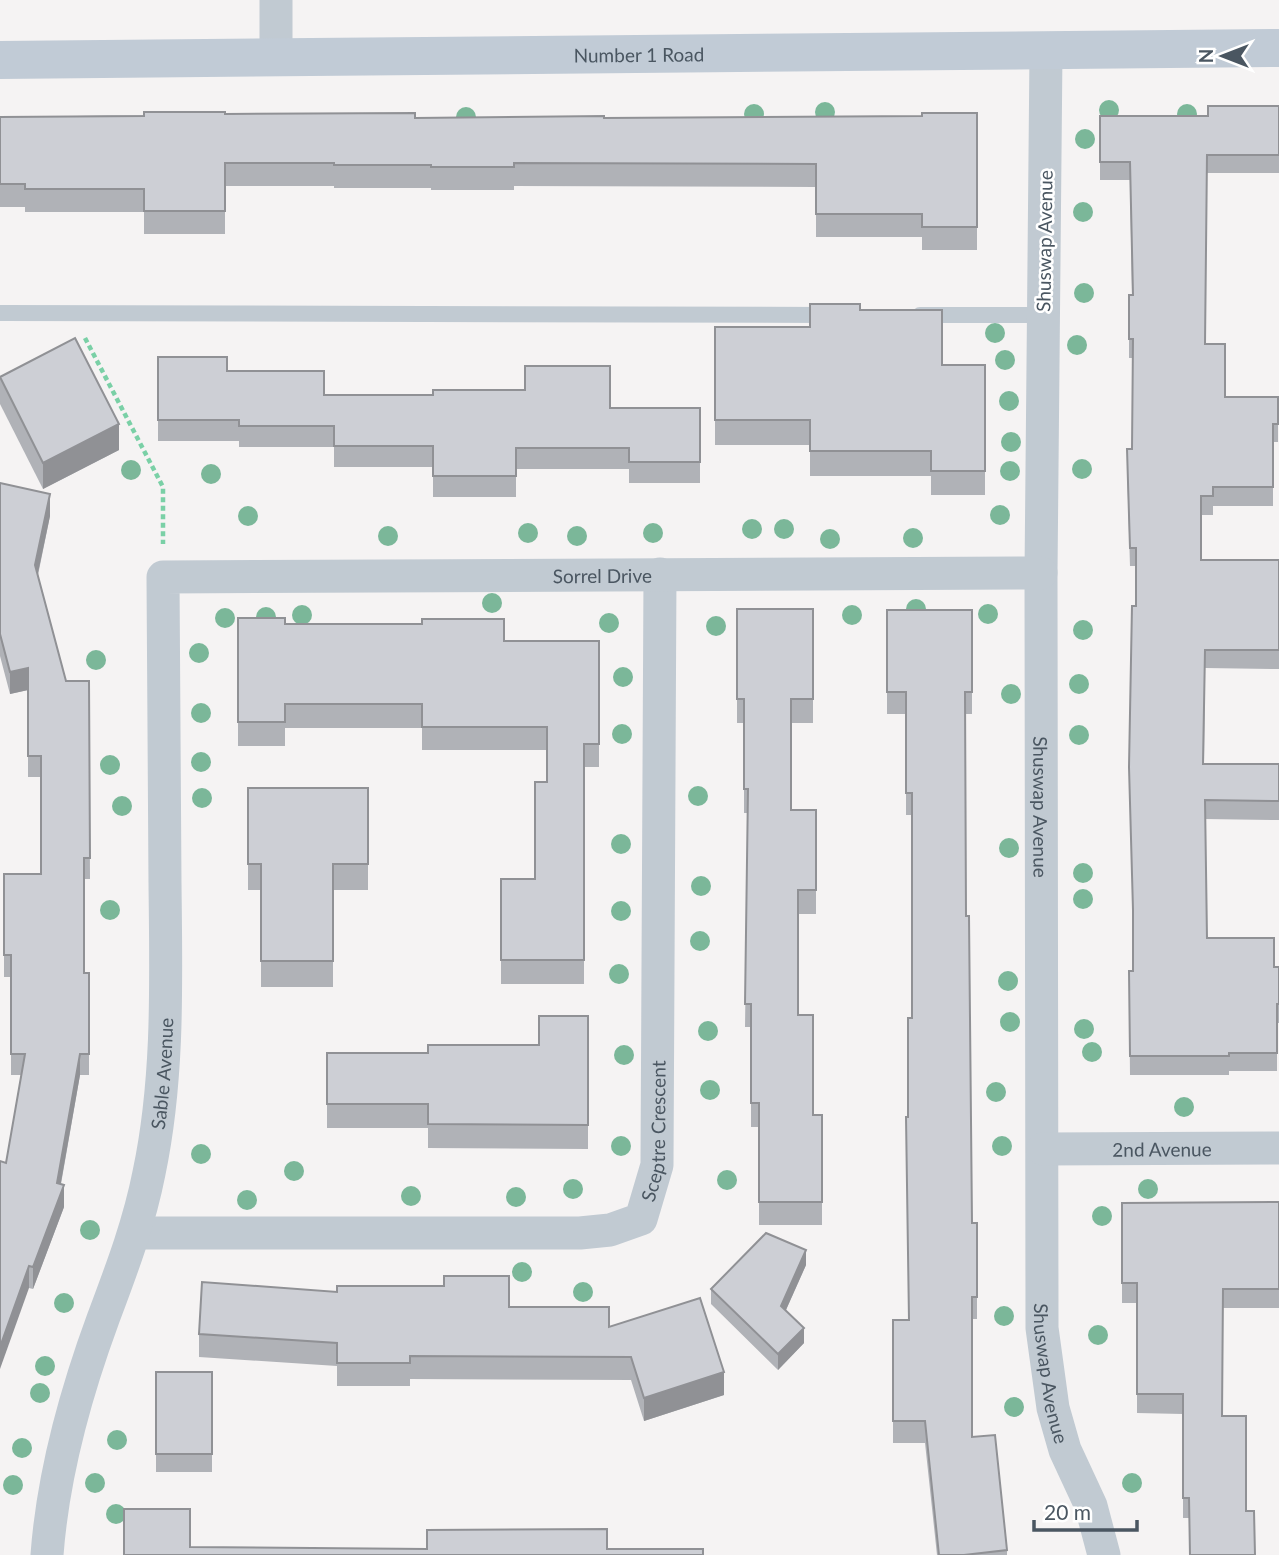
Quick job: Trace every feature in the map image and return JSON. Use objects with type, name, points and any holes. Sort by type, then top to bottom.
[{"type":"main road","name":"Number 1 Road","points":[[0,60],[1279,48]]},
{"type":"street","points":[[276,0],[276,57]]},
{"type":"street","name":"Shuswap Avenue","points":[[1046,51],[1041,573],[1044,1149],[1042,1328],[1053,1408],[1065,1450],[1091,1506],[1104,1555]]},
{"type":"street","name":"Sorrel Drive","points":[[163,577],[1041,573]]},
{"type":"street","name":"Sceptre Crescent","points":[[135,1233],[580,1233],[610,1230],[640,1219],[657,1165],[660,574]]},
{"type":"street","name":"Sable Avenue","points":[[47,1555],[53,1499],[73,1412],[135,1233],[149,1173],[160,1103],[166,980],[163,577]]},
{"type":"street","name":"2nd Avenue","points":[[1044,1149],[1279,1148]]},
{"type":"lane","points":[[0,313],[849,315]]},
{"type":"lane","points":[[905,315],[1044,315]]},
{"type":"path","points":[[72,313],[163,486],[163,577]]},
{"type":"building","points":[[1208,106],[1279,106],[1279,155],[1207,155],[1205,344],[1225,344],[1225,397],[1278,397],[1278,424],[1273,424],[1273,487],[1213,487],[1213,496],[1201,496],[1201,560],[1279,560],[1279,650],[1205,650],[1203,764],[1279,764],[1279,801],[1205,800],[1207,938],[1274,938],[1274,967],[1279,967],[1277,1053],[1130,1056],[1129,971],[1133,971],[1133,910],[1129,767],[1132,606],[1136,606],[1136,548],[1130,548],[1127,449],[1132,449],[1133,339],[1129,339],[1129,295],[1133,295],[1130,162],[1100,162],[1100,116],[1208,116]]},
{"type":"building","points":[[144,112],[415,113],[415,118],[922,116],[922,113],[977,113],[977,227],[922,227],[922,214],[816,214],[816,164],[514,163],[514,167],[431,167],[334,163],[225,163],[225,211],[144,211],[144,189],[25,189],[25,184],[0,184],[0,117],[144,116]]},
{"type":"building","points":[[810,304],[860,304],[860,310],[942,310],[942,365],[985,365],[985,471],[931,471],[931,451],[810,451],[810,420],[715,420],[715,327],[810,327]]},
{"type":"building","points":[[75,338],[119,424],[43,463],[0,377]]},
{"type":"building","points":[[158,357],[227,357],[227,371],[324,371],[324,395],[433,395],[433,390],[525,390],[525,366],[610,366],[610,408],[700,408],[700,462],[629,462],[629,448],[516,448],[516,476],[433,476],[433,446],[334,446],[334,426],[239,426],[239,420],[158,420]]},
{"type":"building","points":[[0,483],[50,494],[35,565],[66,681],[89,681],[90,858],[84,858],[84,973],[89,973],[89,1054],[80,1054],[57,1183],[64,1185],[33,1267],[29,1266],[0,1347],[0,1161],[6,1163],[25,1054],[11,1054],[11,955],[4,955],[4,874],[41,874],[41,756],[28,756],[28,668],[10,672],[0,634]]},
{"type":"building","points":[[737,609],[813,609],[813,699],[791,699],[791,810],[816,810],[816,890],[798,890],[798,1015],[813,1015],[813,1115],[822,1115],[822,1202],[759,1202],[759,1103],[751,1103],[751,1004],[745,1004],[748,789],[744,789],[744,699],[737,699]]},
{"type":"building","points":[[887,610],[972,610],[972,692],[965,692],[972,1223],[977,1223],[977,1297],[972,1297],[972,1437],[995,1435],[1007,1550],[964,1555],[939,1555],[925,1421],[893,1421],[893,1320],[909,1320],[906,1117],[908,1018],[912,1018],[912,793],[906,793],[906,692],[887,692]]},
{"type":"building","points":[[238,618],[285,618],[285,624],[422,624],[422,619],[504,619],[504,641],[599,641],[599,744],[584,744],[584,960],[501,960],[501,879],[535,879],[535,782],[547,782],[547,727],[422,727],[422,704],[285,704],[285,722],[238,722]]},
{"type":"building","points":[[248,788],[368,788],[368,864],[333,864],[333,961],[261,961],[261,864],[248,864]]},
{"type":"building","points":[[539,1016],[588,1016],[588,1125],[428,1124],[428,1104],[327,1104],[327,1053],[428,1053],[428,1045],[539,1045]]},
{"type":"building","points":[[1279,1202],[1279,1289],[1223,1289],[1222,1416],[1246,1416],[1246,1511],[1254,1511],[1255,1555],[1190,1555],[1189,1498],[1183,1498],[1183,1394],[1137,1394],[1137,1283],[1122,1283],[1122,1203]]},
{"type":"building","points":[[766,1233],[806,1250],[781,1306],[804,1328],[778,1354],[711,1289]]},
{"type":"building","points":[[444,1276],[509,1276],[509,1307],[609,1307],[609,1327],[700,1298],[724,1372],[644,1398],[631,1357],[410,1356],[410,1363],[337,1363],[337,1343],[199,1334],[202,1282],[337,1292],[337,1286],[444,1286]]},
{"type":"building","points":[[156,1372],[212,1372],[212,1454],[156,1454]]},
{"type":"building","points":[[124,1509],[190,1509],[190,1547],[427,1549],[427,1530],[607,1529],[607,1549],[703,1549],[703,1555],[124,1555]]}]
